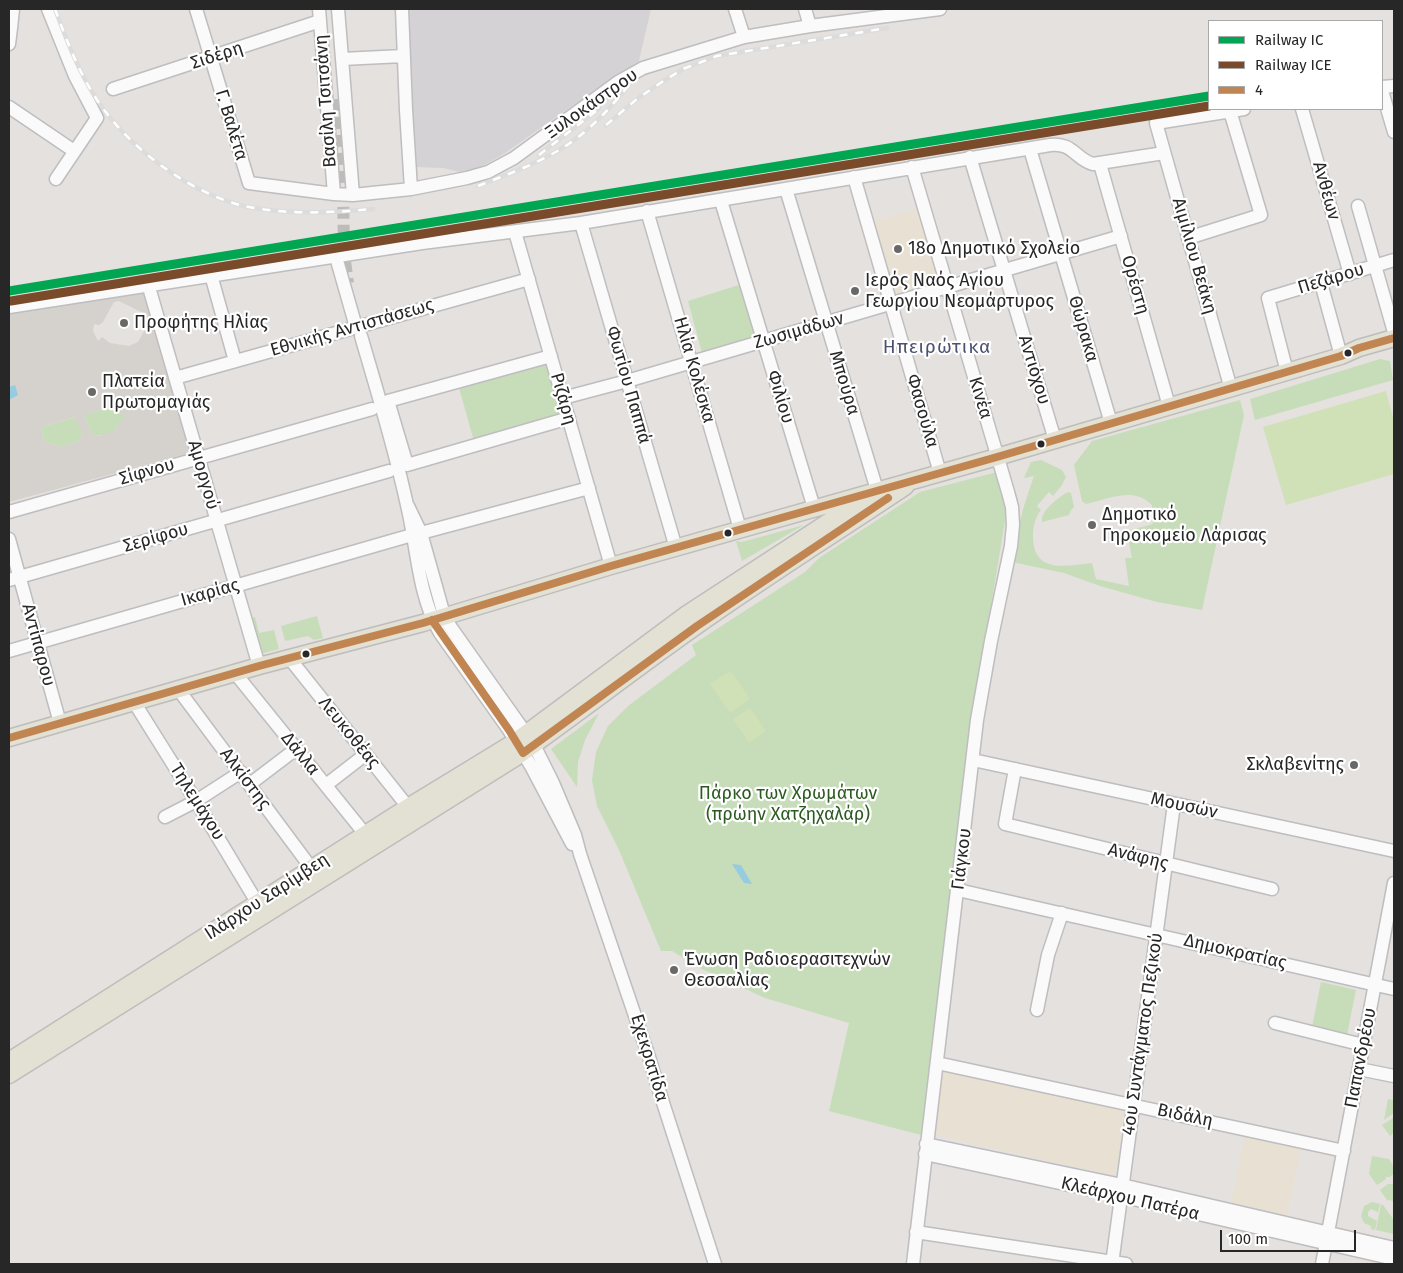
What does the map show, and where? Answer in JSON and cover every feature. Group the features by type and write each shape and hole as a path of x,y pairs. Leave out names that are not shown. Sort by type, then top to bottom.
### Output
{"main road":[{"path":"9,738 997,457 1288,372 1394,338"},
{"path":"1341,356 1361,356 1394,347"},
{"path":"525,744 918,478"},
{"path":"525,744 687,614 877,490"},
{"name":"Ιλάρχου Σαρίμβεη","path":"12,1062 408,807 525,744"},
{"name":"Ιλάρχου Σαρίμβεη","path":"12,1062 525,744"}],"street":[{"path":"9,44 13,9"},
{"path":"48,9 75,76 97,118 56,179"},
{"name":"Γ. Βαλέτα","path":"196,9 249,184"},
{"path":"330,9 338,99"},
{"path":"338,9 353,195"},
{"path":"402,9 411,188"},
{"path":"735,9 744,37"},
{"path":"805,9 810,26"},
{"name":"Ξυλοκάστρου","path":"249,184 353,195 411,188 467,178 488,172 520,154 633,72 744,37 891,12 940,9"},
{"name":"Σιδέρη","path":"113,89 211,58 320,15"},
{"name":"Βασίλη Τσιτσάνη","path":"320,15 334,194"},
{"path":"342,59 403,56"},
{"path":"1383,93 1394,132"},
{"path":"9,107 74,151"},
{"path":"1188,238 1261,215 1230,111 1237,110"},
{"name":"Ανθέων","path":"1302,110 1350,274"},
{"name":"Αιμίλιου Βεάκη","path":"1230,111 1156,123 1231,389"},
{"path":"9,307 422,243 581,223 1030,149 1061,145 1071,149 1088,163 1100,164 1164,153"},
{"name":"Θώρακα","path":"1030,149 1111,423"},
{"name":"Αντιόχου","path":"970,158 1054,440"},
{"name":"Ορέστη","path":"1100,164 1170,406"},
{"name":"Κινέα","path":"912,168 997,457"},
{"name":"Φασούλα","path":"854,177 940,473"},
{"name":"Μπούρα","path":"786,189 877,490"},
{"name":"Φιλίου","path":"721,200 814,508"},
{"path":"1358,206 1394,332"},
{"name":"Ηλία Κολέσκα","path":"652,210 745,528"},
{"name":"Φωτίου Παππά","path":"581,223 676,548"},
{"name":"Ριζάρη","path":"515,232 611,566"},
{"name":"Ζωσιμάδων","path":"563,398 696,361 1121,236"},
{"name":"Εχεκρατίδα","path":"336,257 438,617 450,626 525,744 553,783 575,835 650,1057 715,1264"},
{"name":"Πεζάρου","path":"1288,372 1268,298 1394,260"},
{"path":"211,275 235,361"},
{"name":"Εθνικής Αντιστάσεως","path":"175,378 235,361 358,332 529,279"},
{"path":"1321,282 1341,356"},
{"name":"Αμοργού","path":"148,284 259,666"},
{"path":"551,356 388,401 407,465 569,418"},
{"name":"Σίφνου","path":"9,512 372,409"},
{"name":"Γιάγκου","path":"913,1264 925,1149 938,1063 977,720 1011,546 1012,507 997,457"},
{"name":"Σερίφου","path":"14,579 389,471"},
{"name":"Ικαρίας","path":"9,651 416,534 589,488"},
{"name":"Αντίπαρου","path":"9,539 14,579 37,643 60,723"},
{"name":"Λευκοθέας","path":"290,659 408,807"},
{"name":"Δάλλα","path":"236,673 365,834"},
{"name":"Αλκίστης","path":"178,689 312,869"},
{"name":"Τηλεμάχου","path":"134,702 258,904"},
{"path":"250,784 296,748"},
{"path":"326,785 366,754"},
{"name":"Μουσών","path":"973,760 1394,851"},
{"name":"Ανάφης","path":"1015,768 1005,824 1272,889"},
{"path":"165,817 196,801 241,772"},
{"name":"4ου Συντάγματος Πεζικού","path":"1112,1263 1174,804"},
{"name":"Παπανδρέου","path":"1322,1264 1394,883"},
{"name":"Δημοκρατίας","path":"958,890 1394,989"},
{"path":"1037,1010 1048,955 1062,913"},
{"path":"1275,1023 1363,1045"},
{"name":"Βιδάλη","path":"938,1063 1344,1151"},
{"path":"1359,1069 1394,1076"},
{"name":"Κλεάρχου Πατέρα","path":"925,1149 1327,1238 1394,1248"},
{"path":"916,1232 1126,1264"},
{"name":"Κλεάρχου Πατέρα","path":"1327,1238 1387,1260"}],"shaded area":[{"path":"405,9 651,9 638,65 613,77 505,153 472,170 460,172 443,168 417,167 406,49"},
{"path":"920,208 943,285 895,299 871,222"},
{"name":"Πλατεία Πρωτομαγιάς","path":"147,289 193,452 9,502 9,311","holes":["119,301 145,314 147,320 146,328 138,342 129,346 110,343 102,337 98,341 93,331 94,324 99,325 103,322 114,302","121,405 123,418 118,427 99,436 92,434 84,415","75,417 83,435 77,442 60,447 44,442 41,427"]},
{"path":"942,1068 1126,1109 1115,1176 935,1135"},
{"path":"1245,1137 1301,1149 1286,1217 1231,1204"}],"green space":[{"path":"742,284 759,337 702,353 688,301"},
{"path":"1380,359 1390,361 1393,380 1255,420 1250,399"},
{"path":"549,363 564,416 474,441 459,388"},
{"path":"1386,391 1394,421 1394,474 1286,505 1263,427"},
{"path":"1240,400 1244,415 1202,610 1157,602 1100,586 1064,573 1012,562 1023,508 1034,476 1024,478 1031,462 1041,460 1062,470 1066,477 1053,496 1049,492 1037,506 1041,510 1035,522 1033,536 1034,548 1038,557 1052,565 1061,566 1092,563 1096,579 1129,586 1125,558 1132,558 1127,531 1153,524 1152,505 1145,499 1129,495 1112,497 1086,504 1082,501 1074,465 1092,441"},
{"path":"121,405 123,417 119,426 106,434 92,434 84,415"},
{"path":"76,417 83,435 77,442 60,447 44,442 41,427"},
{"name":"Πάρκο των Χρωμάτων (πρώην Χατζηχαλάρ)","path":"997,472 1007,506 1006,515 975,702 921,1135 829,1111 849,1023 765,998 700,968 672,951 661,951 619,850 597,806 592,780 596,752 608,726 628,706 696,655 692,645 805,572 819,558 920,492"},
{"path":"1068,492 1071,493 1074,507 1069,515 1042,522 1047,509"},
{"path":"804,525 742,561 736,541 742,542"},
{"path":"317,616 323,638 314,640 308,636 285,641 281,626"},
{"path":"255,617 259,633 274,630 279,649 260,654 250,618"},
{"path":"731,671 750,699 730,713 710,684"},
{"path":"750,708 766,731 749,743 733,719"},
{"path":"599,713 585,740 578,762 577,787 551,749"},
{"path":"1321,982 1356,990 1347,1035 1312,1027"},
{"path":"1388,1099 1394,1100 1394,1113 1384,1120"},
{"path":"1393,1118 1394,1133 1390,1136 1382,1125"},
{"path":"1372,1156 1389,1159 1394,1167 1394,1174 1386,1177 1385,1180 1377,1185 1369,1174"},
{"path":"1394,1180 1394,1201 1387,1200 1380,1190 1388,1184 1393,1184"},
{"path":"1372,1202 1380,1204 1378,1212 1371,1209 1368,1212 1368,1216 1377,1221 1375,1230 1364,1223 1361,1216 1364,1206"},
{"path":"1381,1204 1394,1220 1394,1234 1376,1230"}],"water":[{"path":"15,385 18,395 9,400 9,387"},
{"path":"732,864 741,865 752,884 744,883"}],"tunnel":[{"path":"337,99 343,185 344,254 348,283"}],"railway":[{"path":"55,9 82,75 105,111 117,126 149,156 186,181 205,192 225,200 260,209 308,212 373,209"},
{"path":"606,125 637,99 662,82 683,69 717,56 887,28"},
{"path":"478,186 534,163 563,148 594,124 629,85"},
{"path":"539,155 600,108"}],"rail line":[{"name":"IC","path":"9,291 1208,96"},
{"name":"ICE","path":"11,301 1208,106"}],"transit line":[{"name":"4","path":"9,738 259,666 423,623 611,566 997,457 1341,356 1359,348 1394,338"},
{"name":"4","path":"432,620 523,753 697,626 888,498"}],"place":[{"name":"18ο Δημοτικό Σχολείο","path":"898,249"},
{"name":"Ιερός Ναός Αγίου Γεωργίου Νεομάρτυρος","path":"855,291"},
{"name":"Προφήτης Ηλίας","path":"124,323"},
{"name":"Πλατεία Πρωτομαγιάς","path":"92,392"},
{"name":"Δημοτικό Γηροκομείο Λάρισας","path":"1092,525"},
{"name":"Σκλαβενίτης","path":"1354,765"},
{"name":"Ένωση Ραδιοερασιτεχνών Θεσσαλίας","path":"674,970"}],"district":[{"name":"Ηπειρώτικα","path":"937,348"}]}
